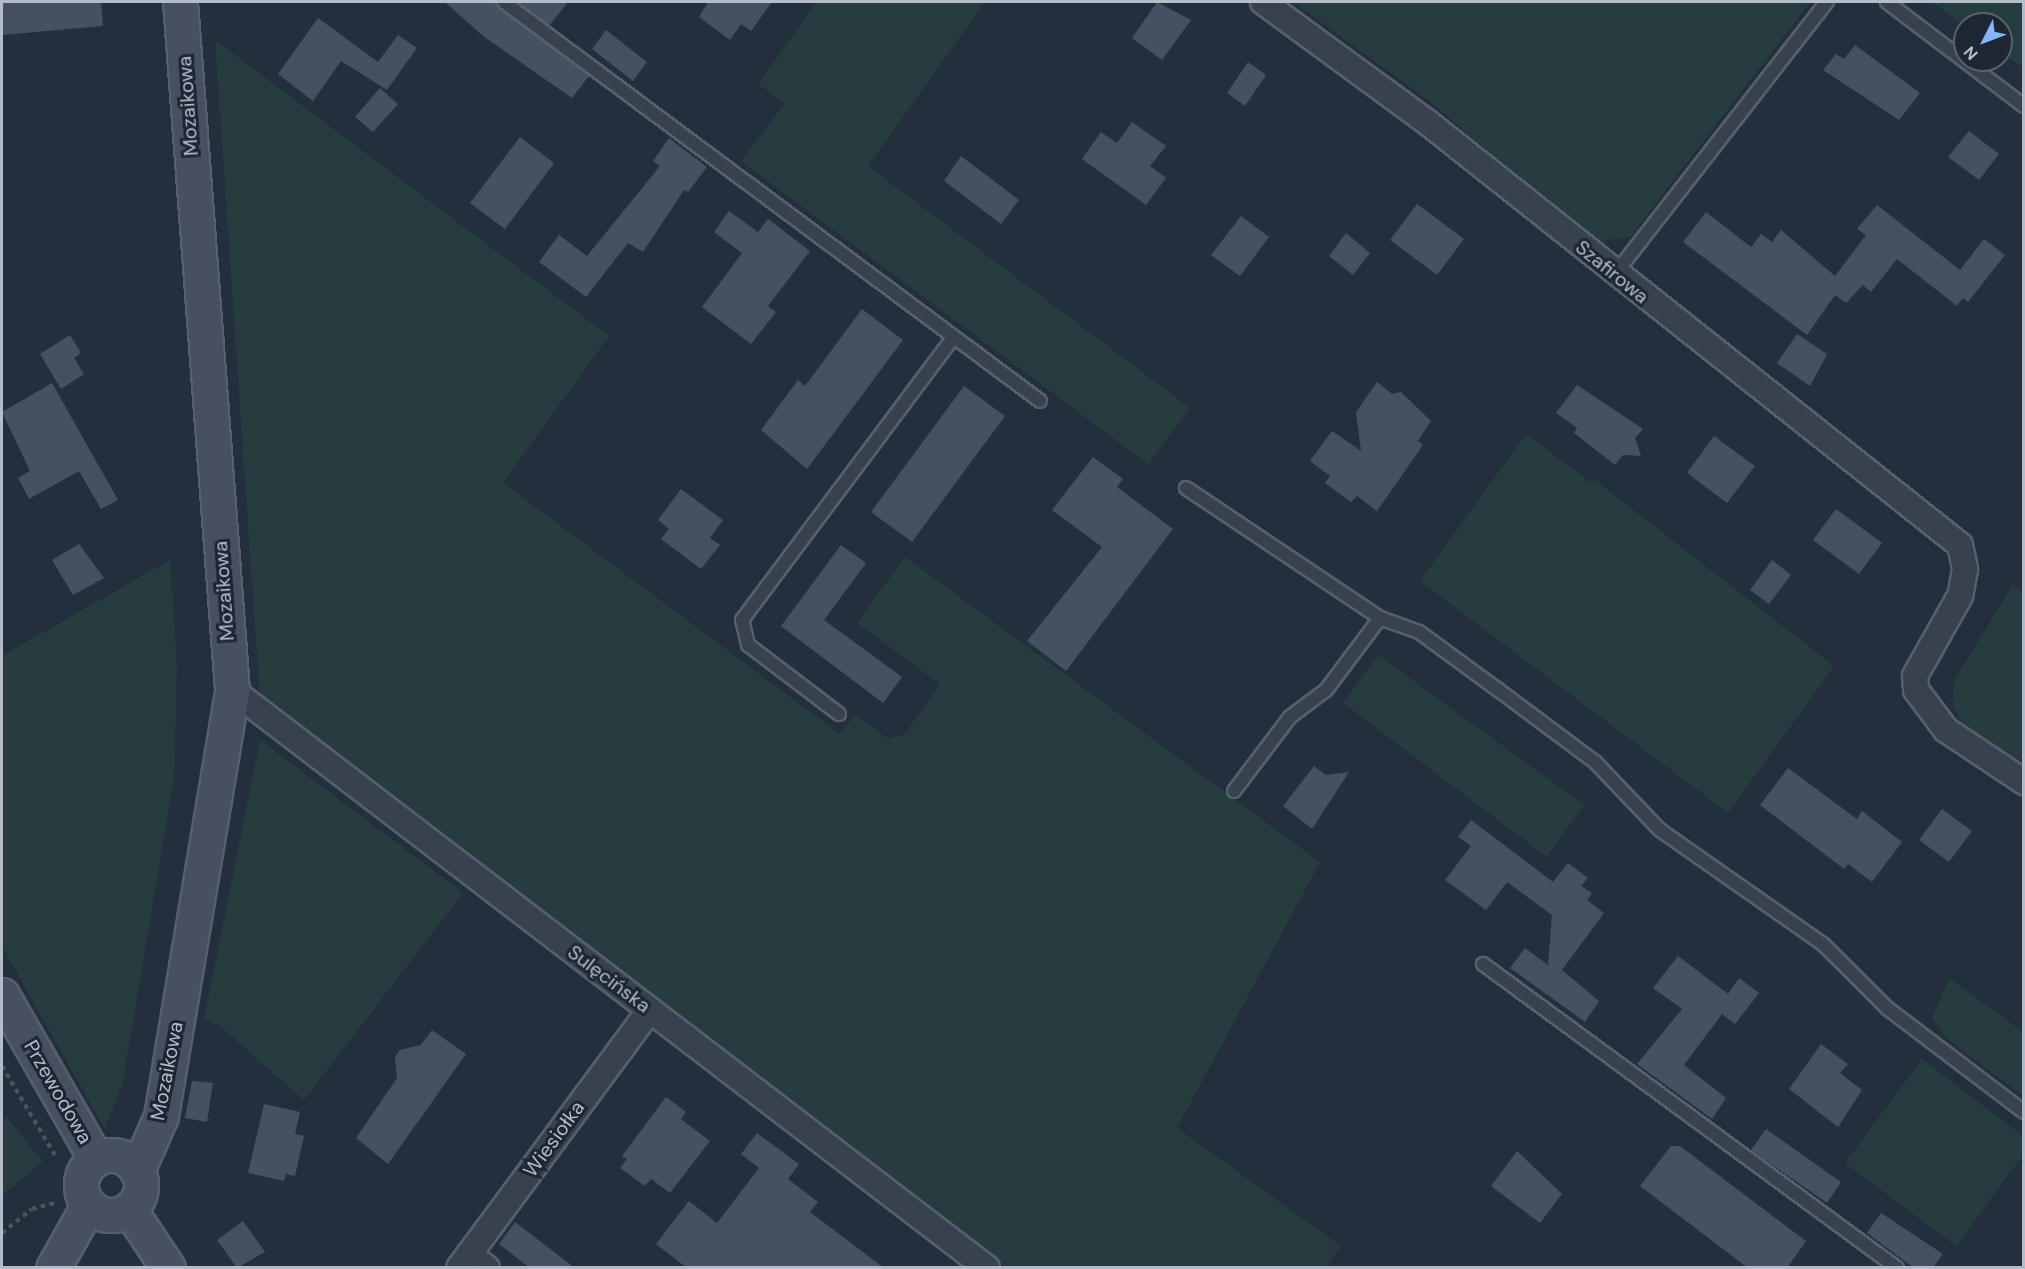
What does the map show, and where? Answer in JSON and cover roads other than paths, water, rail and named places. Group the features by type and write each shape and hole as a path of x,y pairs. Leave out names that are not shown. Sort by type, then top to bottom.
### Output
{"street":[{"name":"Mozaikowa","path":"137,1171 161,1116 232,690 180,2"},
{"name":"Szafirowa","path":"1263,2 1427,122 1615,274 1960,545 1965,569 1960,596 1915,676 1916,690 1946,730 2024,782"},
{"name":"Sulęcińska","path":"232,690 987,1268"},
{"name":"Przewodowa","path":"2,995 96,1159"},
{"name":"Wiesiołka","path":"472,1263 650,1010"},
{"path":"53,1268 73,1204 81,1182 96,1159 119,1156 137,1171 140,1191 129,1209 108,1215 73,1204"},
{"path":"129,1209 168,1268"}],"lane":[{"path":"504,2 1040,401"},
{"path":"1615,274 1827,2"},
{"path":"1887,2 2024,106"},
{"path":"839,714 748,645 741,620 953,338"},
{"path":"1186,488 1380,618 1419,632 1595,762 1660,830 1823,944 1887,1008 2024,1112"},
{"path":"1234,791 1290,717 1326,690 1380,618"},
{"path":"1483,964 1897,1268"}]}
